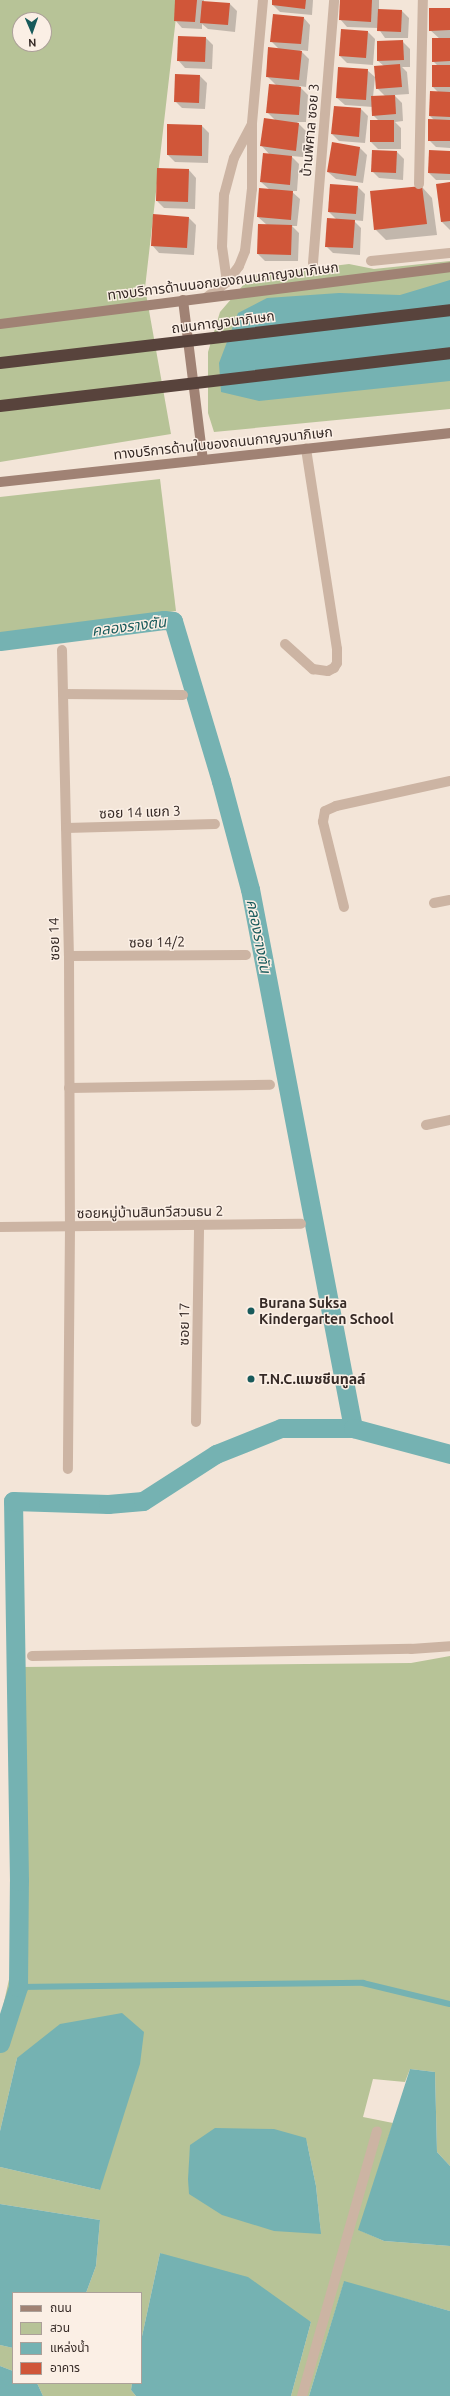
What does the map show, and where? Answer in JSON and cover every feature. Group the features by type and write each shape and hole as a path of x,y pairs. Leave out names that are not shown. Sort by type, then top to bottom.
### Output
{"highway":[{"name":"ถนนกาญจนาภิเษก","path":"0,363 450,310"},
{"path":"0,406 450,353"}],"main road":[{"name":"ทางบริการด้านนอกของถนนกาญจนาภิเษก","path":"0,324 450,267"},
{"path":"183,300 203,460"},
{"name":"ทางบริการด้านในของถนนกาญจนาภิเษก","path":"0,482 306,448 450,434"}],"street":[{"path":"207,297 227,282 239,266 245,252 252,189 252,123 263,0"},
{"name":"บ้านพิศาล ซอย 3","path":"313,263 334,0"},
{"path":"419,184 423,0"},
{"path":"227,282 222,247 224,195 234,158 252,123"},
{"path":"371,261 450,253"},
{"path":"285,644 313,669 328,671 334,668 337,663 337,649 306,448"},
{"name":"ซอย 14","path":"62,650 69,956 70,1227 68,1469"},
{"path":"63,694 183,695"},
{"path":"344,907 323,822 325,811 336,806 450,781"},
{"name":"ซอย 14 แยก 3","path":"66,828 215,824"},
{"path":"434,903 450,900"},
{"name":"ซอย 14/2","path":"69,956 246,955"},
{"path":"69,1088 270,1085"},
{"path":"426,1125 450,1120"},
{"name":"ซอยหมู่บ้านสินทวีสวนธน 2","path":"0,1227 301,1224"},
{"name":"ซอย 17","path":"196,1422 199,1226"},
{"path":"32,1656 411,1649 450,1646"},
{"path":"302,2396 378,2131"}],"green space":[{"path":"0,0 178,0 145,288 171,434 0,462"},
{"path":"450,261 450,409 214,432 208,413 208,352 220,312 251,276 349,264 374,269"},
{"path":"160,479 176,611 0,636 0,497"},
{"path":"450,1656 450,2166 437,2152 435,2072 410,2069 405,2082 373,2079 363,2117 393,2123 359,2230 384,2241 450,2246 450,2311 344,2282 309,2396 291,2396 311,2322 160,2253 142,2336 142,2292 86,2292 96,2266 100,2220 0,2204 0,2167 100,2190 17,2058 0,2131 0,2020 10,1975 26,1976 22,1667 411,1663","holes":["306,2138 316,2186 321,2234"]},
{"path":"0,2345 12,2348 12,2371 0,2366"},
{"path":"37,2384 132,2384 131,2390 136,2396 43,2396"}],"water":[{"path":"450,280 450,381 259,401 221,392 219,363 238,313 267,298 339,293 400,295"},
{"path":"122,2013 144,2032 140,2064 100,2190 0,2167 0,2131 17,2058 60,2024"},
{"path":"410,2069 435,2072 437,2152 450,2166 450,2246 384,2241 358,2230"},
{"path":"215,2128 274,2129 306,2138 316,2186 321,2234 274,2231 222,2215 189,2194 188,2179 190,2145"},
{"path":"0,2204 100,2220 96,2266 86,2292 12,2292 12,2348 0,2345"},
{"path":"160,2253 248,2277 311,2322 291,2396 136,2396 131,2390 132,2384 142,2384 142,2336"},
{"path":"344,2281 450,2311 450,2396 309,2396"},
{"path":"0,2366 12,2371 12,2384 37,2384 43,2396 0,2396"}],"building":[{"path":"175,0 197,0 195,22 174,21"},
{"path":"272,0 306,0 305,9 272,5"},
{"path":"340,0 372,0 371,22 339,20"},
{"path":"202,1 230,3 228,25 200,23"},
{"path":"429,8 450,8 450,30 429,31"},
{"path":"378,9 402,10 401,32 377,31"},
{"path":"273,14 304,17 301,44 270,42"},
{"path":"341,29 368,31 366,58 339,56"},
{"path":"178,36 206,37 205,62 177,61"},
{"path":"432,38 450,38 450,61 432,62"},
{"path":"403,40 404,60 377,61 377,41"},
{"path":"268,47 302,51 299,80 266,77"},
{"path":"400,64 402,87 376,89 374,66"},
{"path":"432,65 450,65 450,87 432,87"},
{"path":"338,67 368,69 366,100 336,98"},
{"path":"175,74 200,75 199,103 174,102"},
{"path":"269,84 301,87 299,115 266,113"},
{"path":"430,91 450,92 450,117 429,116"},
{"path":"395,95 396,114 372,116 371,96"},
{"path":"334,106 361,108 359,137 331,134"},
{"path":"264,118 299,123 296,151 260,146"},
{"path":"428,119 450,120 450,141 428,141"},
{"path":"370,120 394,120 394,142 370,142"},
{"path":"167,124 202,125 202,156 167,155"},
{"path":"332,142 360,147 356,176 327,172"},
{"path":"372,150 397,151 396,173 371,172"},
{"path":"429,150 450,151 450,174 428,173"},
{"path":"263,153 292,156 290,185 260,182"},
{"path":"157,168 189,169 188,202 156,201"},
{"path":"450,182 450,221 441,222 436,184"},
{"path":"330,184 358,186 356,214 328,212"},
{"path":"422,186 427,224 374,230 370,191"},
{"path":"259,188 293,191 291,220 257,217"},
{"path":"153,214 189,217 187,248 151,246"},
{"path":"327,218 355,220 353,248 325,247"},
{"path":"258,224 292,225 291,255 257,254"}],"waterway":[{"name":"คลองรางตัน","path":"0,641 164,620 173,621 221,781 250,889 353,1428"},
{"path":"0,2043 18,1987 19,1881 13,1501 108,1504 143,1501 216,1454 281,1428 353,1428 450,1454"},
{"path":"18,1987 363,1983 450,2004"}],"place":[{"name":"Burana Suksa Kindergarten School","path":"251,1311"},
{"name":"T.N.C.แมชชีนทูลล์","path":"251,1379"}]}
